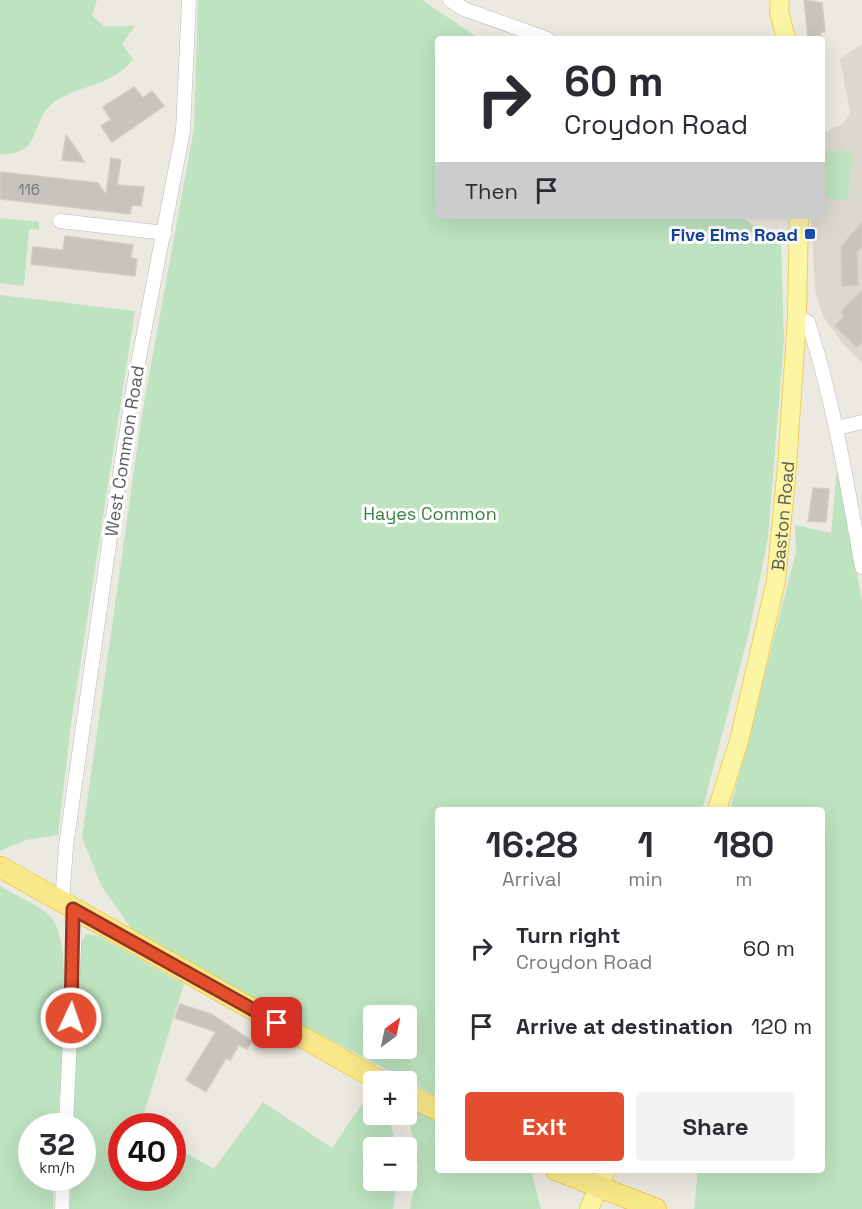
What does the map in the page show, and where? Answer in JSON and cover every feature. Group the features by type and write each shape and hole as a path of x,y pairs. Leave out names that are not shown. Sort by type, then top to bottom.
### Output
{"highway":[{"path":"0,867 363,1071"},
{"path":"417,1100 435,1108"},
{"path":"571,1173 602,1179 656,1209"}],"main road":[{"path":"780,0 779,11 785,36"},
{"name":"Baston Road","path":"718,807 739,741 776,581 797,317 799,219"},
{"path":"589,1209 602,1179"}],"street":[{"name":"West Common Road","path":"67,1113 74,948 67,906 66,846 135,379 165,234 183,131 189,0"},
{"path":"450,0 464,9 540,36"},
{"path":"60,221 165,234"},
{"path":"797,317 808,322 837,428 862,567"},
{"path":"837,428 862,422"},
{"path":"62,1209 63,1191"}],"shaded area":[{"path":"862,44 862,363 840,340 823,316 815,289 811,219 825,219 825,132 843,124 850,112 840,59"}],"green space":[{"path":"0,0 97,0 92,16 104,26 135,26 122,44 133,59 124,68 105,80 53,103 41,119 29,144 23,150 0,154"},
{"name":"Hayes Common","path":"198,0 422,0 476,36 435,36 435,219 744,219 781,244 784,339 768,538 749,633 703,807 435,807 435,1095 417,1086 417,1071 389,1071 367,1059 417,1059 417,1005 363,1005 363,1057 226,984 131,928 102,887 82,838 142,414 194,128"},
{"path":"825,150 852,152 848,200 825,198"},
{"path":"0,218 39,222 39,230 29,229 24,286 0,283"},
{"path":"0,295 135,311 71,724 58,835 26,840 0,851"},
{"path":"837,470 862,600 862,1209 694,1209 698,1173 825,1173 825,807 731,807 796,552 795,525 831,533"},
{"path":"0,886 34,904 51,917 59,932 65,985 58,1113 18,1113 18,1191 54,1191 53,1209 0,1209"},
{"path":"86,934 98,936 184,984 144,1113 108,1113 108,1191 186,1191 186,1153 214,1169 263,1102 332,1148 363,1103 363,1125 391,1125 394,1137 363,1137 363,1191 396,1191 393,1209 70,1209 71,1191 96,1191 96,1113 73,1113 77,948"},
{"path":"417,1110 435,1119 435,1173 532,1173 541,1209 410,1209 413,1191 417,1191 417,1137 412,1137 410,1125 417,1125"}],"building":[{"path":"804,0 822,3 825,32 820,32 821,36 808,36"},
{"path":"134,87 143,98 152,91 164,106 112,142 101,126 111,120 103,107"},
{"path":"66,135 79,153 84,162 62,160"},
{"path":"111,158 121,160 117,185 144,187 141,206 132,205 130,214 0,199 1,172 98,183 106,195"},
{"path":"862,222 862,247 857,252 858,285 842,286 841,247"},
{"path":"65,236 133,245 131,258 137,259 135,276 31,264 33,247 63,250"},
{"path":"862,290 862,342 857,347 835,326 844,316 841,312"},
{"path":"813,488 829,489 826,522 808,521"},
{"path":"180,1004 211,1014 252,1041 247,1049 239,1045 230,1060 226,1058 206,1092 186,1080 216,1032 175,1018"}],"place":[{"name":"Five Elms Road","path":"810,234"}],"route":[{"path":"71,1018 74,948 71,916 73,909 277,1023"}]}
